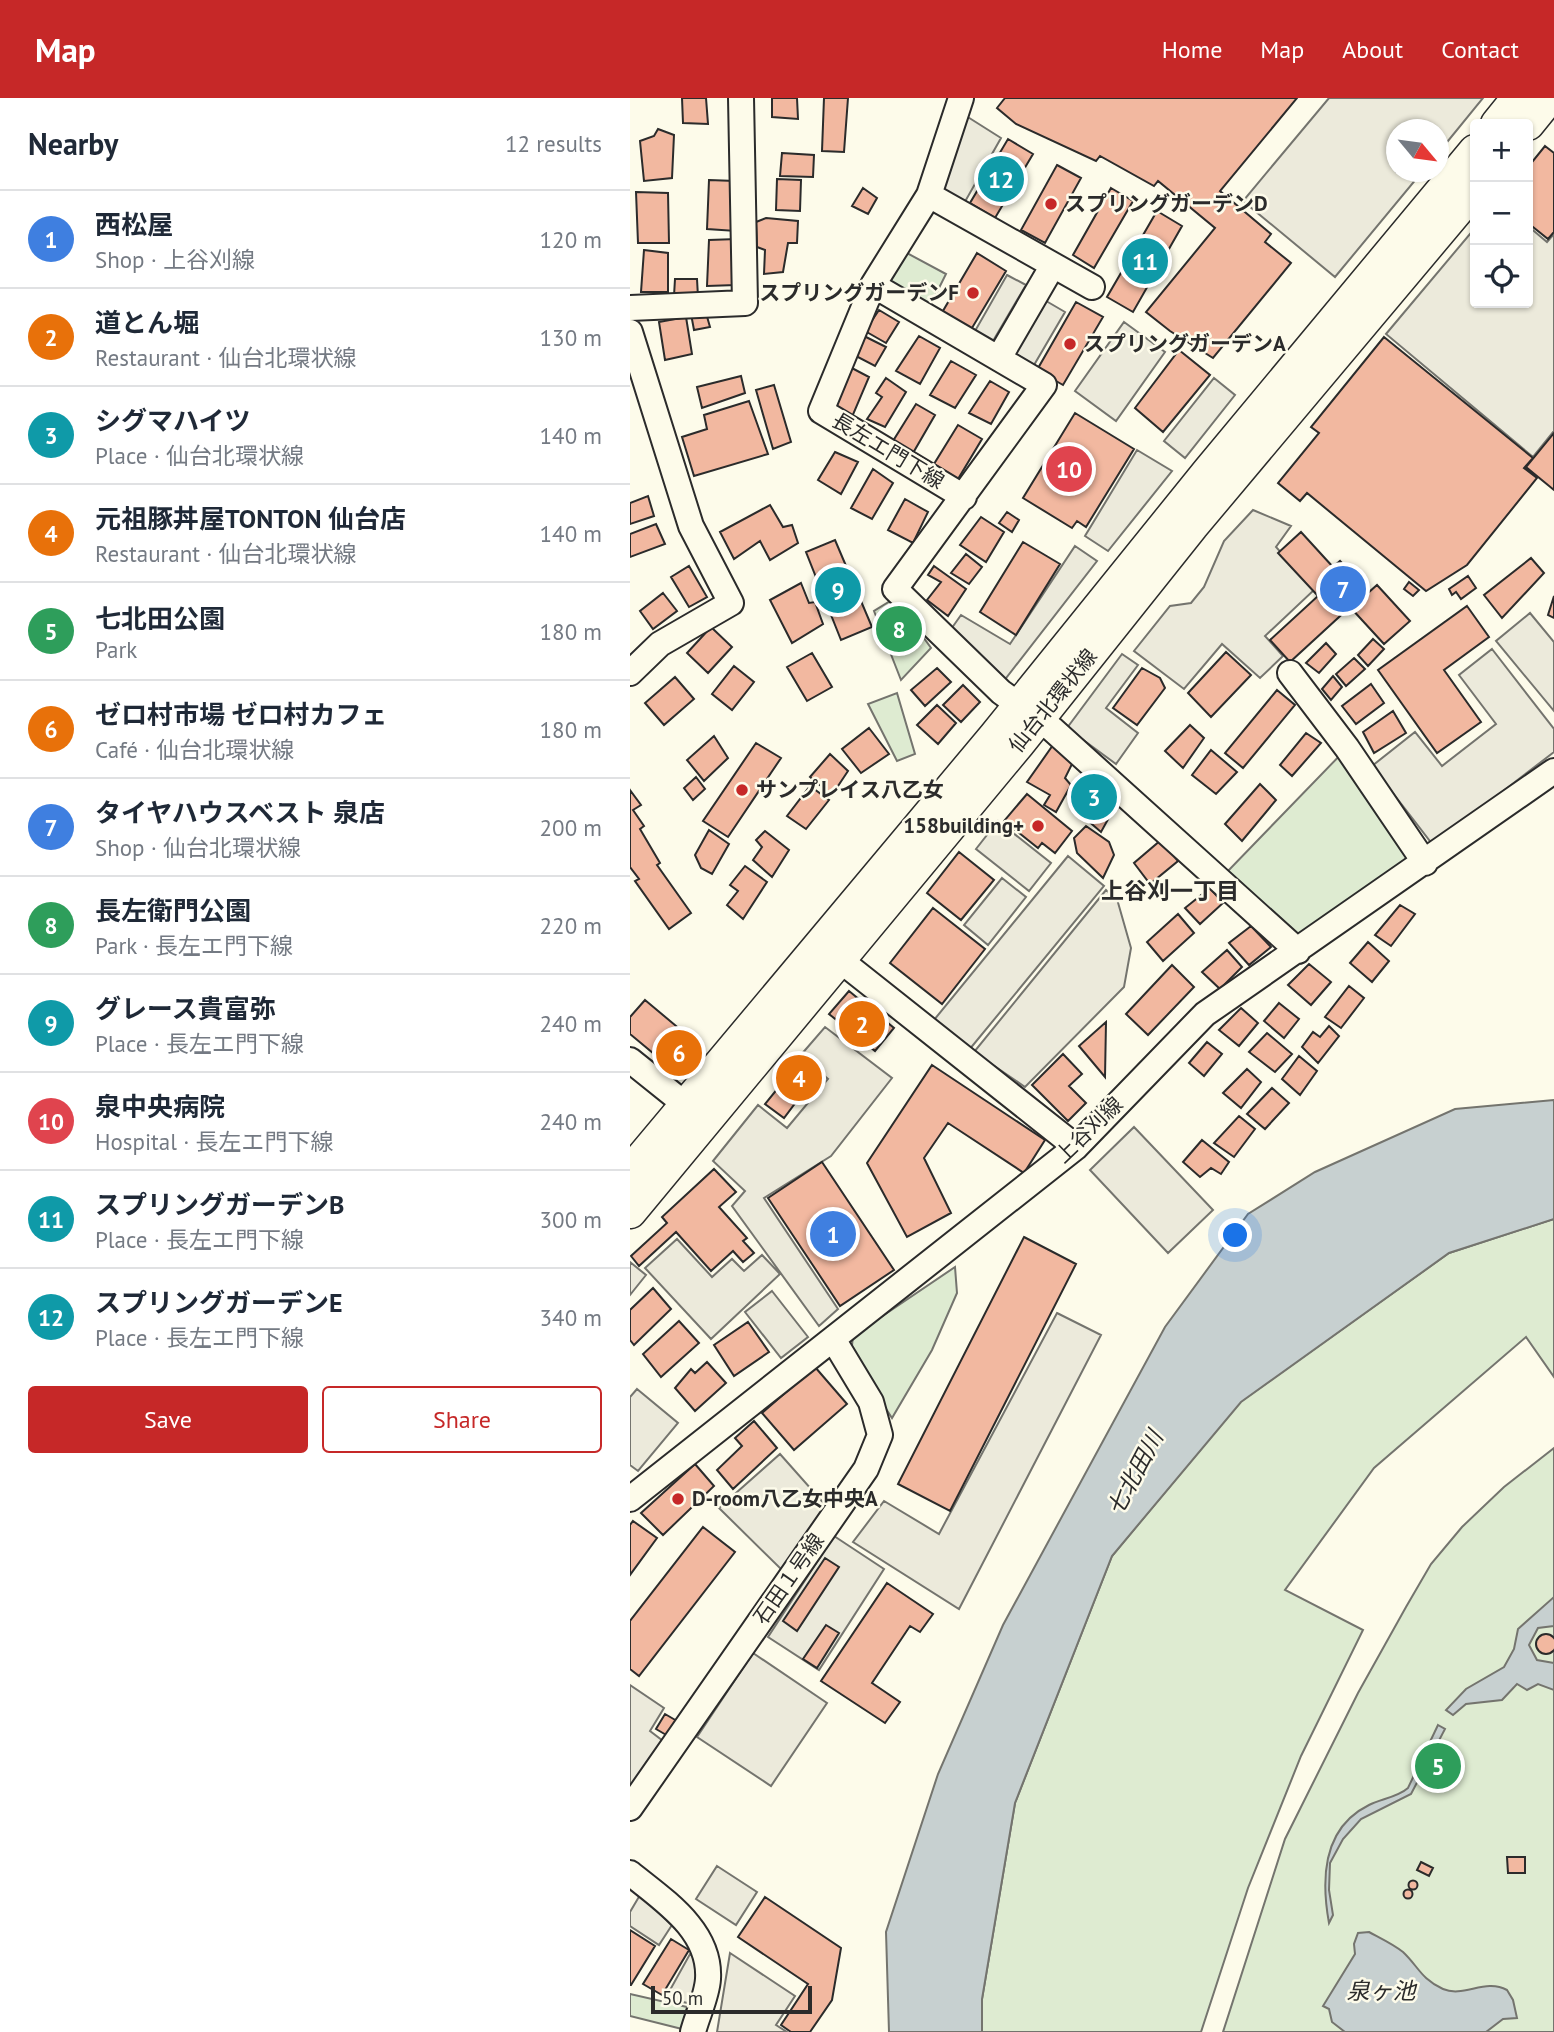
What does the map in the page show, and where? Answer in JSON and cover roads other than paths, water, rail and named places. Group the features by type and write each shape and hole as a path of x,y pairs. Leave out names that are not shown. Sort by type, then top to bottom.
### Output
{"main road":[{"path":"1501,119 1518,98"},
{"path":"1532,119 1549,98"},
{"name":"仙台北環状線","path":"630,1212 840,960 1208,472 1470,157"},
{"name":"仙台北環状線","path":"630,1172 1192,526 1470,195"}],"street":[{"path":"630,308 745,303 741,98"},
{"path":"873,285 929,195 961,98"},
{"path":"929,195 1092,287"},
{"path":"999,358 1053,265"},
{"name":"長左エ門下線","path":"964,497 821,411 873,285 1044,385 964,497 895,589 1001,692 1028,713"},
{"path":"630,332 691,526 732,603 660,644 630,673"},
{"path":"1290,673 1347,748 1425,863"},
{"path":"1028,713 1052,729 1298,951"},
{"name":"上谷刈線","path":"630,1499 1076,1147 1205,1014 1554,771"},
{"path":"840,960 1076,1147"},
{"path":"630,1059 686,1105"},
{"name":"石田１号線","path":"630,1808 866,1469 880,1435 871,1402 833,1339"},
{"path":"630,1873 687,1920 702,1951 708,1979 693,2032"}],"water":[{"name":"七北田川","path":"1554,1100 1554,1219 1449,1253 1241,1402 1112,1556 1015,1803 982,1999 982,2032 889,2032 886,1932 938,1774 1003,1625 1165,1327 1248,1214 1315,1172 1455,1109"},
{"path":"1554,1597 1554,1626 1538,1628 1529,1645 1537,1660 1554,1663 1554,1690 1538,1684 1527,1690 1517,1684 1502,1700 1466,1704 1453,1715 1446,1710 1466,1689 1504,1667 1514,1649 1518,1629"},
{"path":"1438,1725 1445,1729 1411,1794 1361,1819 1343,1839 1330,1863 1329,1890 1333,1915 1329,1923 1326,1872 1334,1841 1353,1815 1408,1788"},
{"name":"泉ヶ池","path":"1369,1932 1403,1952 1425,1977 1443,1989 1459,1991 1491,1986 1507,1990 1513,2000 1517,2018 1503,2019 1486,2032 1345,2032 1332,2022 1329,2009 1323,2006 1355,1954 1354,1944 1358,1933"}],"place":[{"name":"スプリングガーデンE","path":"1001,179"},
{"name":"スプリングガーデンD","path":"1051,204"},
{"name":"スプリングガーデンB","path":"1145,261"},
{"name":"スプリングガーデンF","path":"973,293"},
{"name":"スプリングガーデンA","path":"1070,344"},
{"name":"泉中央病院","path":"1069,469"},
{"name":"タイヤハウスベスト 泉店","path":"1343,589"},
{"name":"グレース貴富弥","path":"838,590"},
{"name":"長左衛門公園","path":"899,629"},
{"name":"サンプレイス八乙女","path":"742,790"},
{"name":"シグマハイツ","path":"1094,797"},
{"name":"158building+","path":"1038,826"},
{"name":"道とん堀","path":"862,1024"},
{"name":"ゼロ村市場 ゼロ村カフェ","path":"679,1053"},
{"name":"元祖豚丼屋TONTON 仙台店","path":"799,1078"},
{"name":"西松屋","path":"833,1234"},
{"name":"D-room八乙女中央A","path":"678,1499"},
{"name":"七北田公園","path":"1438,1766"}],"district":[{"name":"上谷刈一丁目","path":"1170,891"}]}
